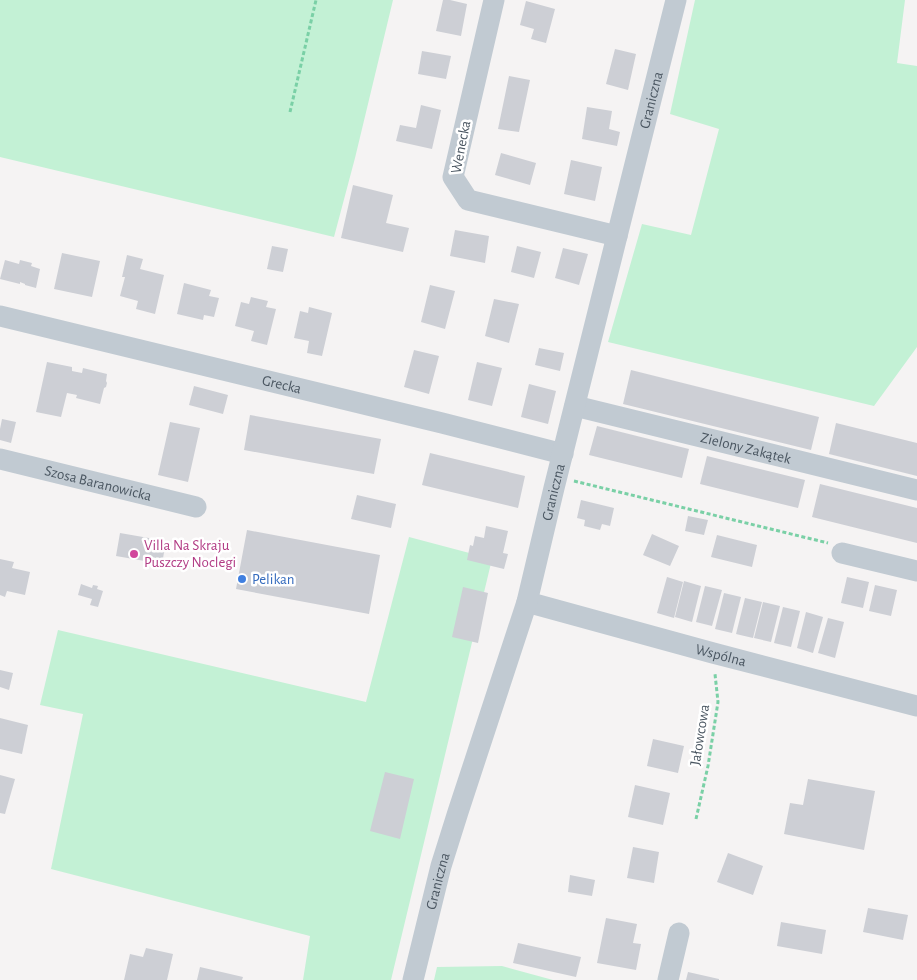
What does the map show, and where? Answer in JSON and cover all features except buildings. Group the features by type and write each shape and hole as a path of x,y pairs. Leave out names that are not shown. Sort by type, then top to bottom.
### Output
{"street":[{"name":"Wenecka","path":"494,0 453,177 468,200 617,236"},
{"name":"Graniczna","path":"413,980 442,866 527,602 676,0"},
{"name":"Grecka","path":"0,316 563,454"},
{"name":"Zielony Zakątek","path":"575,406 917,490"},
{"name":"Szosa Baranowicka","path":"0,459 196,506"},
{"path":"842,553 917,571"},
{"name":"Wspólna","path":"527,602 917,706"},
{"path":"668,980 679,933"}],"path":[{"path":"290,112 316,0"},
{"path":"575,481 837,545 842,553"},
{"name":"Jałowcowa","path":"696,819 708,766 718,702 713,653"}],"green space":[{"path":"0,0 393,0 334,237 0,157"},
{"path":"695,0 905,0 897,63 917,66 917,347 874,406 608,342 642,224 691,235 719,129 670,114"},
{"path":"409,537 492,559 391,980 303,980 310,936 51,869 83,714 40,705 58,630 366,702"},
{"path":"502,966 553,980 434,980 437,967"}],"place":[{"name":"Villa Na Skraju Puszczy Noclegi","path":"134,554"},
{"name":"Pelikan","path":"242,579"}]}
